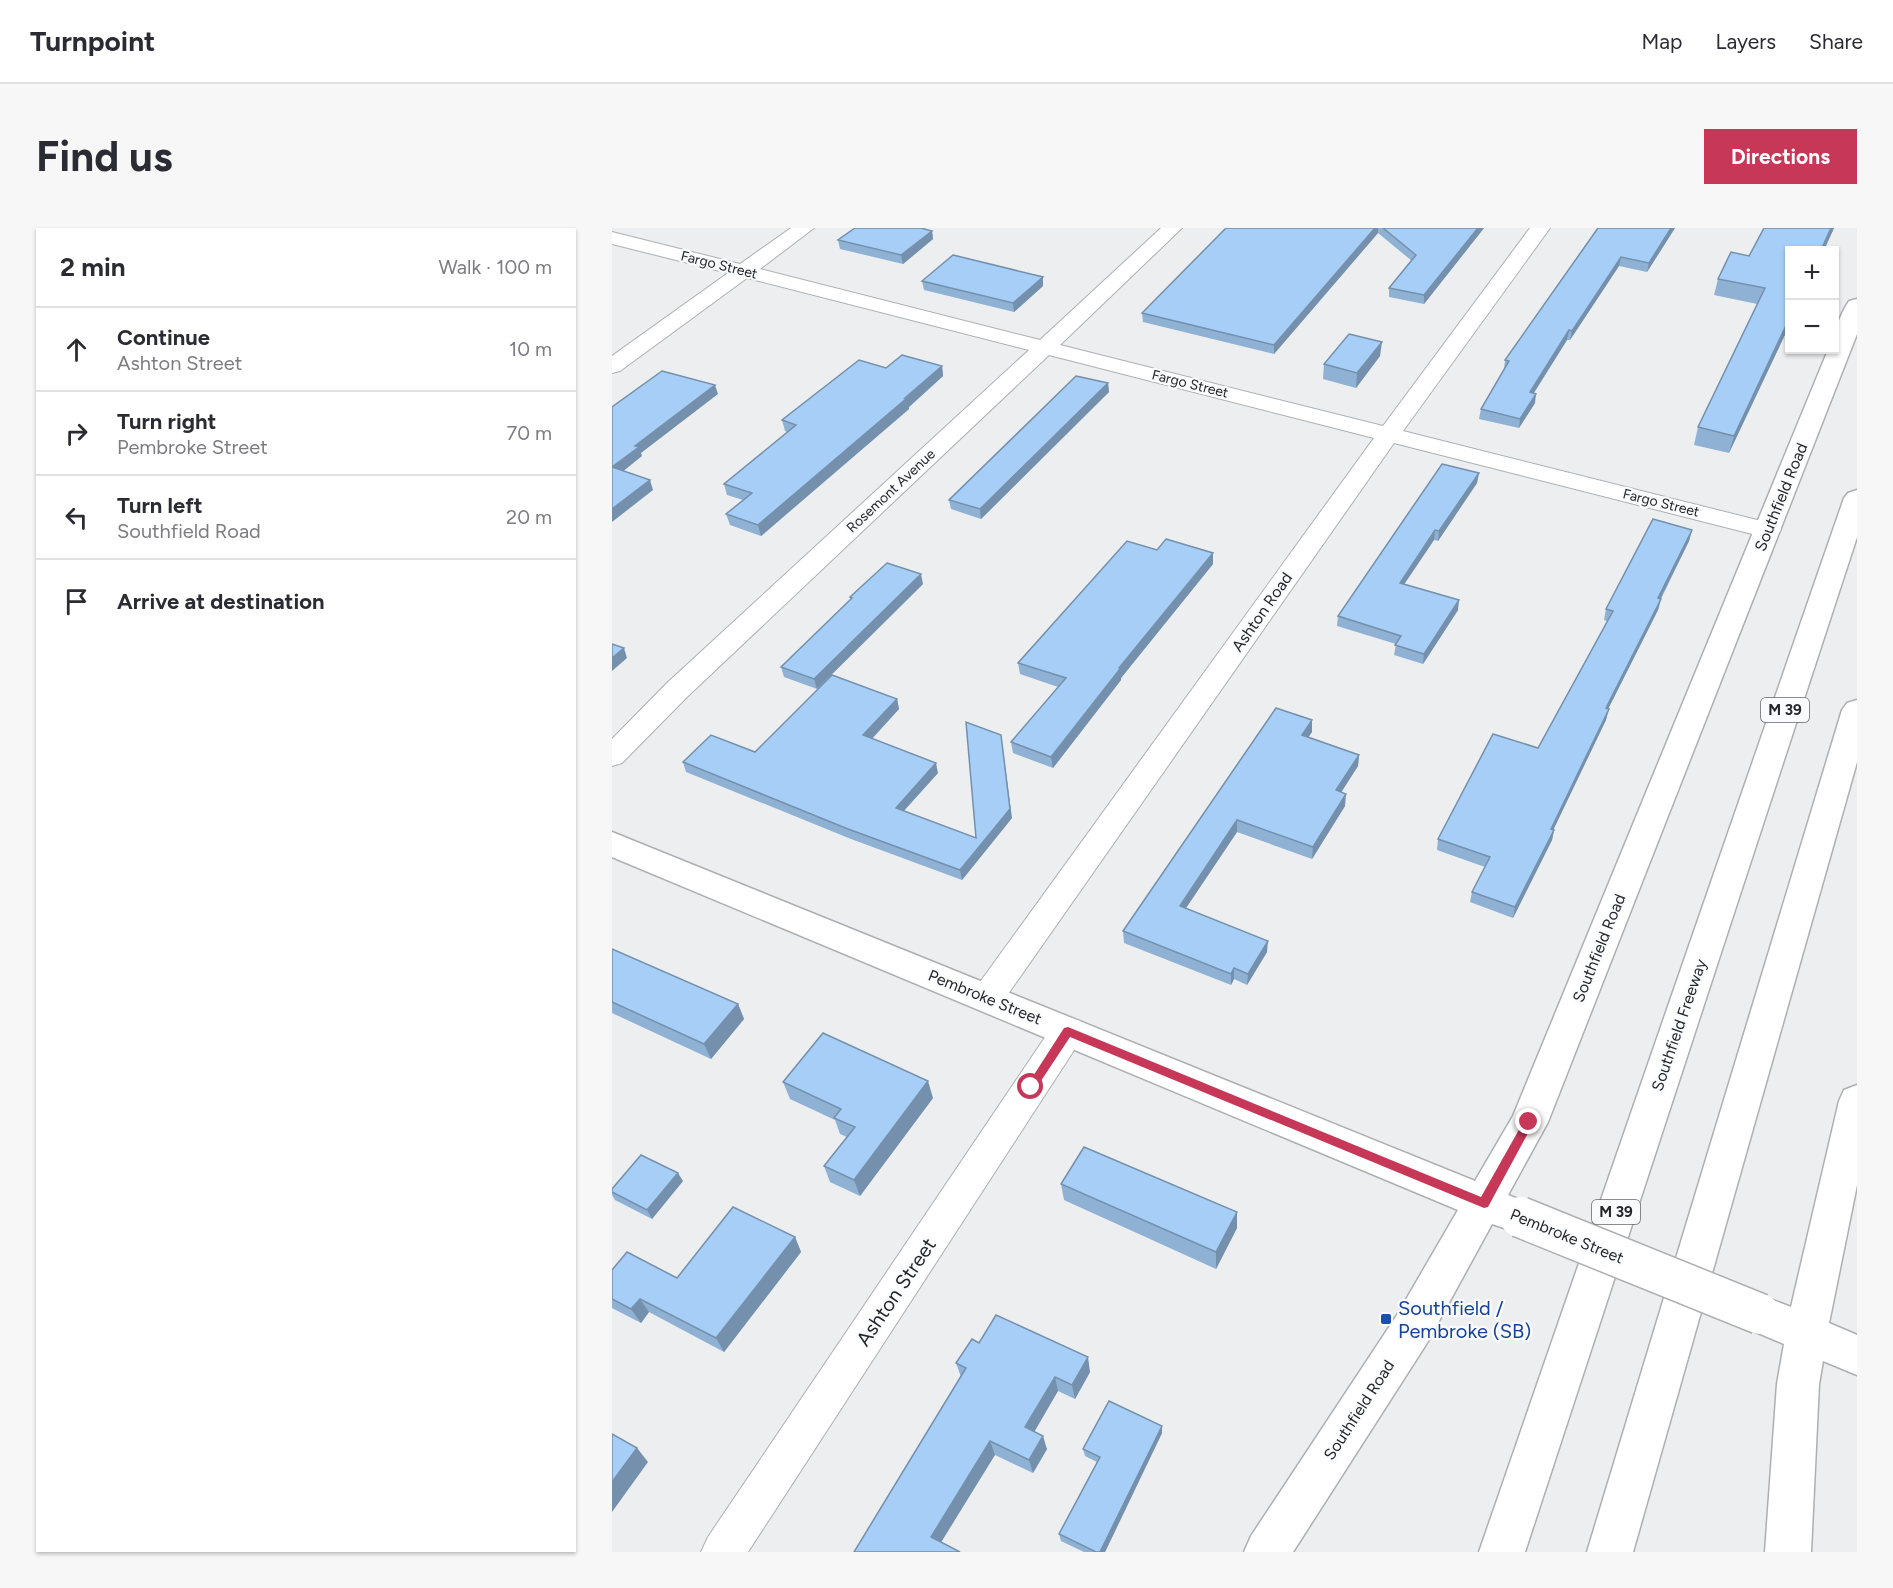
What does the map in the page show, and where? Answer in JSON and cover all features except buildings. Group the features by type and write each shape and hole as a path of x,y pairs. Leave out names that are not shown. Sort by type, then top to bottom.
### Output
{"main road":[{"name":"Southfield Road","path":"1266,1552 1412,1329 1502,1210 1529,1122 1857,306"},
{"name":"Southfield Freeway","path":"1502,1552 1857,498"},
{"path":"1610,1552 1857,710"},
{"name":"Pembroke Street","path":"612,844 1857,1355"},
{"path":"1788,1552 1798,1384 1818,1271 1857,1101"}],"street":[{"path":"612,366 804,228"},
{"name":"Rosemont Avenue","path":"612,756 685,683 1172,228"},
{"name":"Ashton Road","path":"987,998 1389,434 1540,228"},
{"name":"Fargo Street","path":"612,238 1768,530"},
{"name":"Ashton Street","path":"723,1552 1068,1031"}],"place":[{"name":"Southfield / Pembroke (SB)","path":"1386,1319"}],"route":[{"path":"1031,1087 1068,1031 1484,1203 1529,1122"}]}
